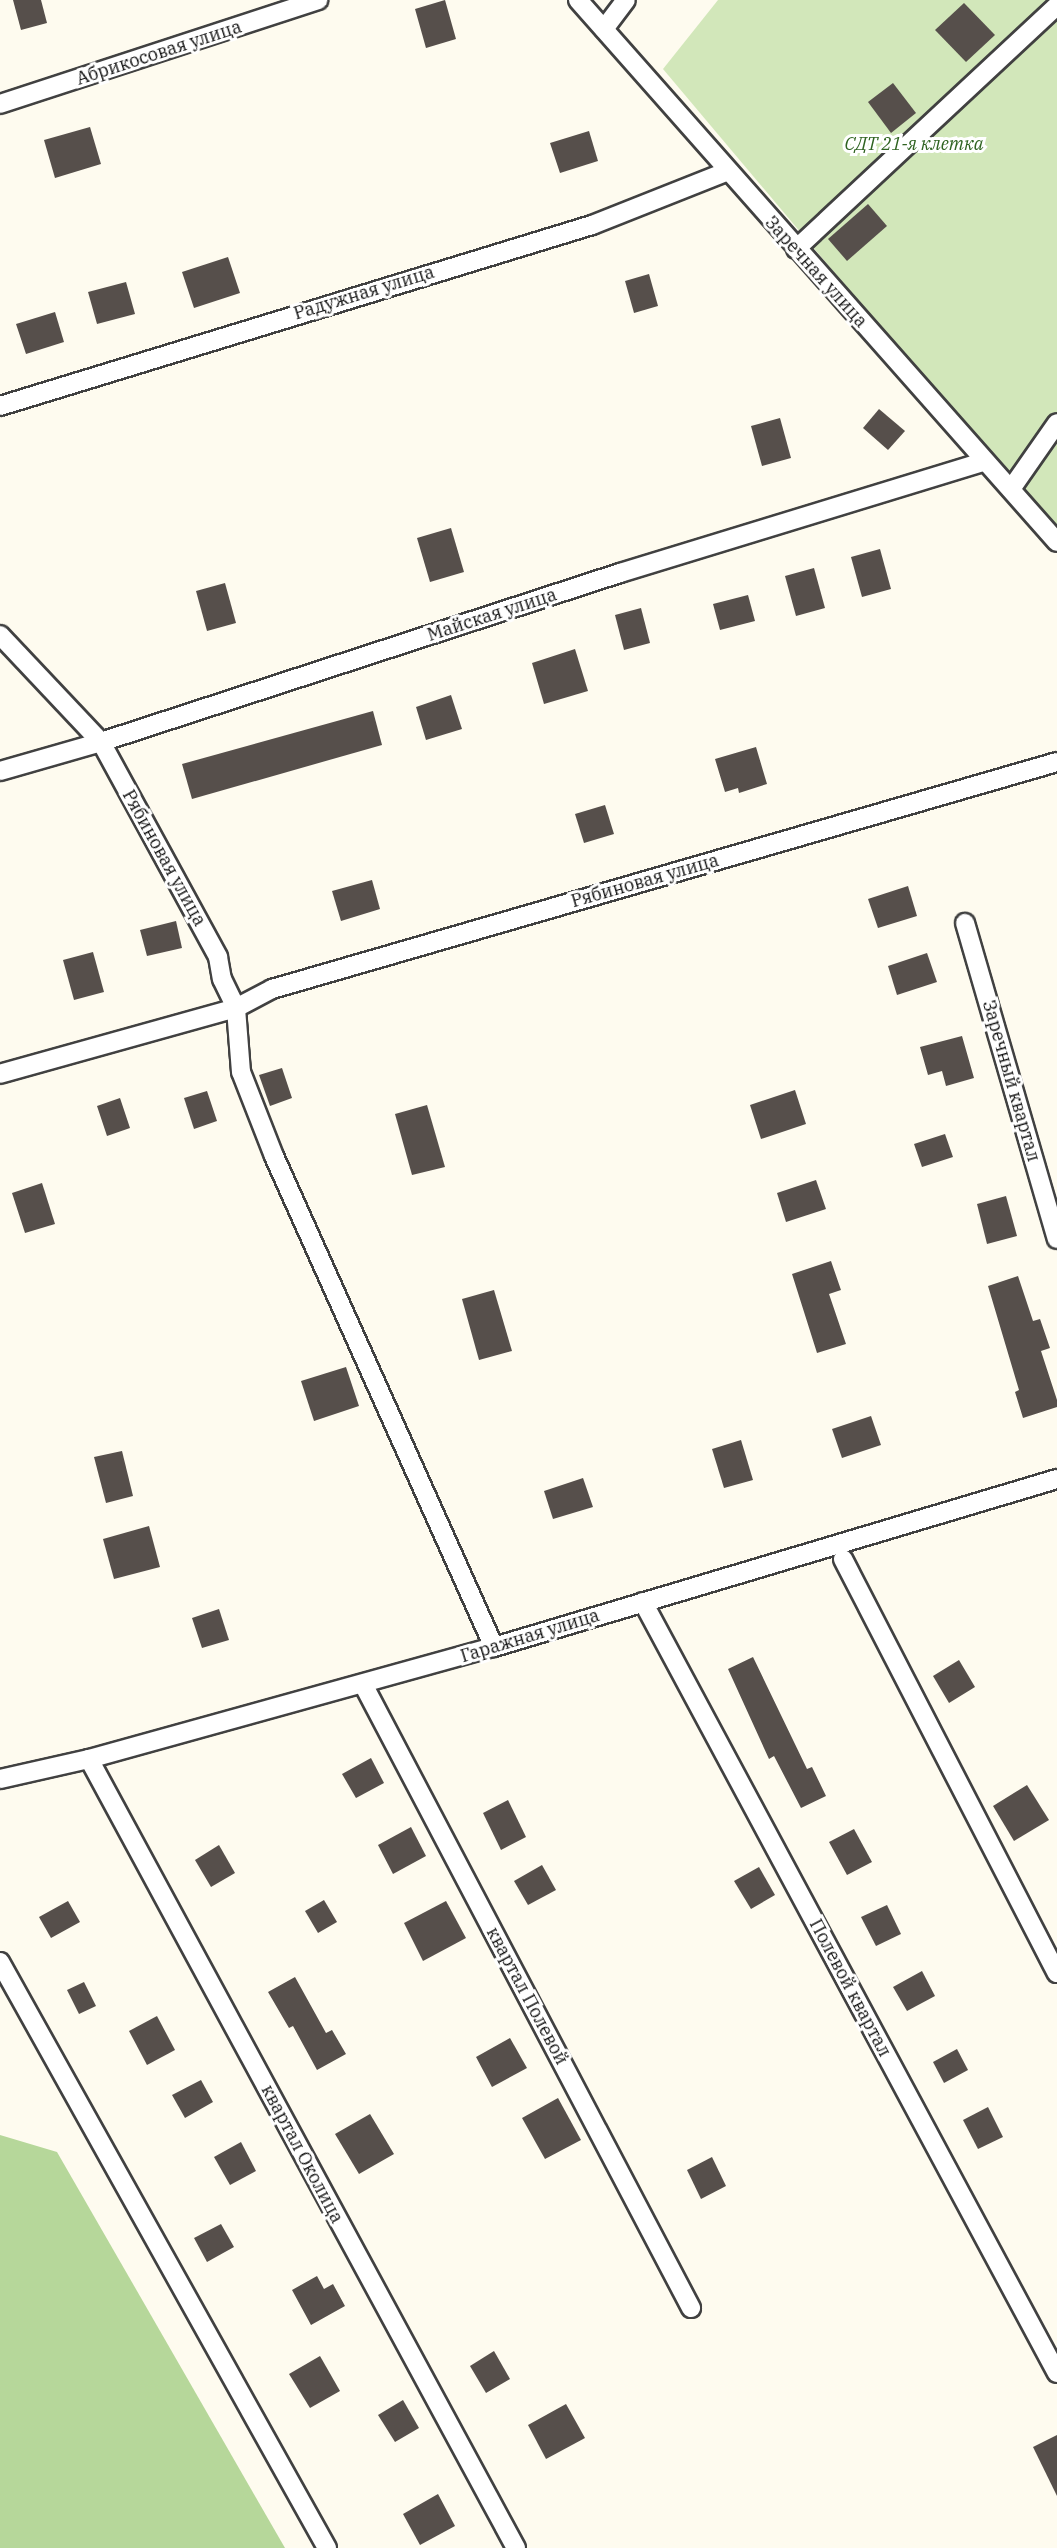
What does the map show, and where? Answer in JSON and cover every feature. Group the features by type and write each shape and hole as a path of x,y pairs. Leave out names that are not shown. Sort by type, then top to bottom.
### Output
{"street":[{"name":"Абрикосовая улица","path":"0,104 318,0"},
{"name":"Заречная улица","path":"578,0 726,172 1057,542"},
{"path":"604,29 626,0"},
{"path":"796,249 1057,6"},
{"name":"Радужная улица","path":"0,406 592,225 726,172"},
{"path":"1011,489 1057,423"},
{"name":"Майская улица","path":"0,771 101,742 620,573 984,462"},
{"name":"Рябиновая улица","path":"0,635 101,742 218,957 222,979 236,1008"},
{"name":"Рябиновая улица","path":"0,1074 236,1008 272,989 1057,762"},
{"name":"Заречный квартал","path":"965,923 1057,1239"},
{"path":"236,1008 241,1072 274,1156 494,1647"},
{"name":"Гаражная улица","path":"0,1779 89,1759 494,1647 1057,1479"},
{"path":"843,1559 1057,1973"},
{"name":"Полевой квартал","path":"643,1602 1057,2373"},
{"name":"квартал Полевой","path":"363,1684 691,2308"},
{"name":"квартал Околица","path":"89,1759 516,2548"},
{"path":"0,1962 327,2548"}],"green space":[{"name":"СДТ 21-я клетка","path":"718,0 1057,0 1057,537 663,69"},
{"path":"0,2135 57,2152 285,2548 0,2548"}],"building":[{"path":"13,0 41,0 47,23 21,30"},
{"path":"445,0 456,39 426,48 415,9"},
{"path":"964,3 995,35 966,62 935,30"},
{"path":"893,83 916,113 891,133 868,102"},
{"path":"90,127 101,164 55,178 44,140"},
{"path":"589,131 598,161 560,173 550,143"},
{"path":"868,204 887,226 847,261 828,239"},
{"path":"228,257 240,293 194,308 182,272"},
{"path":"649,274 658,306 634,313 625,281"},
{"path":"126,282 135,314 97,324 88,292"},
{"path":"55,312 64,342 26,354 16,324"},
{"path":"879,409 905,431 888,450 863,428"},
{"path":"780,418 791,458 762,466 751,426"},
{"path":"451,528 464,572 430,582 417,538"},
{"path":"880,549 891,589 862,597 851,557"},
{"path":"814,568 825,608 796,616 785,576"},
{"path":"225,583 236,623 207,631 196,591"},
{"path":"748,595 755,621 720,630 713,604"},
{"path":"641,608 650,643 624,650 615,615"},
{"path":"575,649 588,691 544,704 532,663"},
{"path":"451,695 462,729 426,740 416,707"},
{"path":"373,711 382,745 192,799 182,764"},
{"path":"756,747 767,784 739,793 738,788 725,792 715,759"},
{"path":"605,805 614,834 584,843 575,814"},
{"path":"372,880 380,909 341,921 332,891"},
{"path":"908,886 917,916 878,928 868,899"},
{"path":"176,921 182,948 147,956 140,930"},
{"path":"93,952 104,992 74,1000 63,960"},
{"path":"927,953 937,982 897,995 888,966"},
{"path":"962,1036 974,1078 946,1086 942,1071 928,1075 920,1047"},
{"path":"282,1068 292,1098 270,1106 259,1075"},
{"path":"795,1090 806,1124 761,1139 750,1105"},
{"path":"207,1091 217,1121 194,1129 184,1098"},
{"path":"120,1098 130,1128 107,1136 97,1106"},
{"path":"427,1105 445,1167 412,1175 395,1114"},
{"path":"945,1134 953,1157 922,1167 914,1144"},
{"path":"816,1180 826,1209 786,1222 777,1193"},
{"path":"42,1183 55,1224 25,1233 12,1193"},
{"path":"1006,1196 1017,1236 987,1244 977,1204"},
{"path":"831,1261 841,1290 829,1294 846,1344 817,1353 792,1274"},
{"path":"1018,1276 1033,1321 1040,1319 1050,1348 1041,1351 1057,1400 1057,1407 1023,1418 1015,1392 1019,1390 988,1286"},
{"path":"494,1290 512,1351 479,1360 462,1299"},
{"path":"346,1367 359,1406 314,1421 301,1381"},
{"path":"871,1416 881,1445 842,1458 832,1429"},
{"path":"741,1440 753,1480 724,1488 712,1449"},
{"path":"122,1451 133,1496 106,1503 94,1457"},
{"path":"583,1478 593,1507 553,1519 544,1491"},
{"path":"149,1526 160,1567 114,1579 103,1539"},
{"path":"219,1609 229,1640 202,1648 192,1618"},
{"path":"753,1657 807,1769 812,1767 826,1796 801,1808 774,1756 769,1759 728,1669"},
{"path":"959,1660 975,1687 949,1703 933,1676"},
{"path":"371,1758 384,1783 356,1798 342,1774"},
{"path":"1027,1785 1049,1820 1014,1841 993,1806"},
{"path":"508,1800 526,1837 501,1850 483,1813"},
{"path":"411,1827 426,1856 393,1874 378,1845"},
{"path":"854,1829 872,1862 847,1875 829,1842"},
{"path":"219,1845 235,1873 211,1887 195,1860"},
{"path":"542,1865 556,1890 528,1905 514,1881"},
{"path":"759,1867 775,1895 751,1909 734,1881"},
{"path":"324,1900 337,1922 318,1933 305,1911"},
{"path":"68,1901 80,1922 51,1938 39,1917"},
{"path":"446,1901 466,1938 423,1961 404,1923"},
{"path":"887,1905 901,1934 876,1946 861,1917"},
{"path":"922,1971 935,1996 907,2011 893,1987"},
{"path":"295,1977 326,2033 332,2030 346,2054 317,2070 293,2026 289,2028 268,1992"},
{"path":"84,1982 96,2006 79,2014 67,1990"},
{"path":"157,2016 175,2050 147,2065 129,2031"},
{"path":"510,2038 527,2068 492,2087 476,2057"},
{"path":"957,2049 968,2070 944,2083 933,2062"},
{"path":"201,2080 213,2102 185,2118 172,2095"},
{"path":"558,2098 581,2140 545,2159 522,2118"},
{"path":"988,2107 1003,2137 978,2149 963,2120"},
{"path":"370,2114 394,2154 359,2174 335,2134"},
{"path":"241,2142 256,2171 230,2185 214,2157"},
{"path":"712,2157 726,2186 701,2199 687,2170"},
{"path":"221,2224 234,2247 207,2262 194,2238"},
{"path":"317,2276 324,2289 333,2284 345,2306 311,2325 292,2290"},
{"path":"494,2351 510,2379 486,2393 470,2366"},
{"path":"320,2356 340,2391 310,2408 289,2374"},
{"path":"403,2400 419,2428 395,2442 378,2415"},
{"path":"566,2404 585,2438 546,2459 528,2425"},
{"path":"1057,2435 1057,2496 1033,2447"},
{"path":"438,2494 455,2526 420,2545 403,2514"}]}
